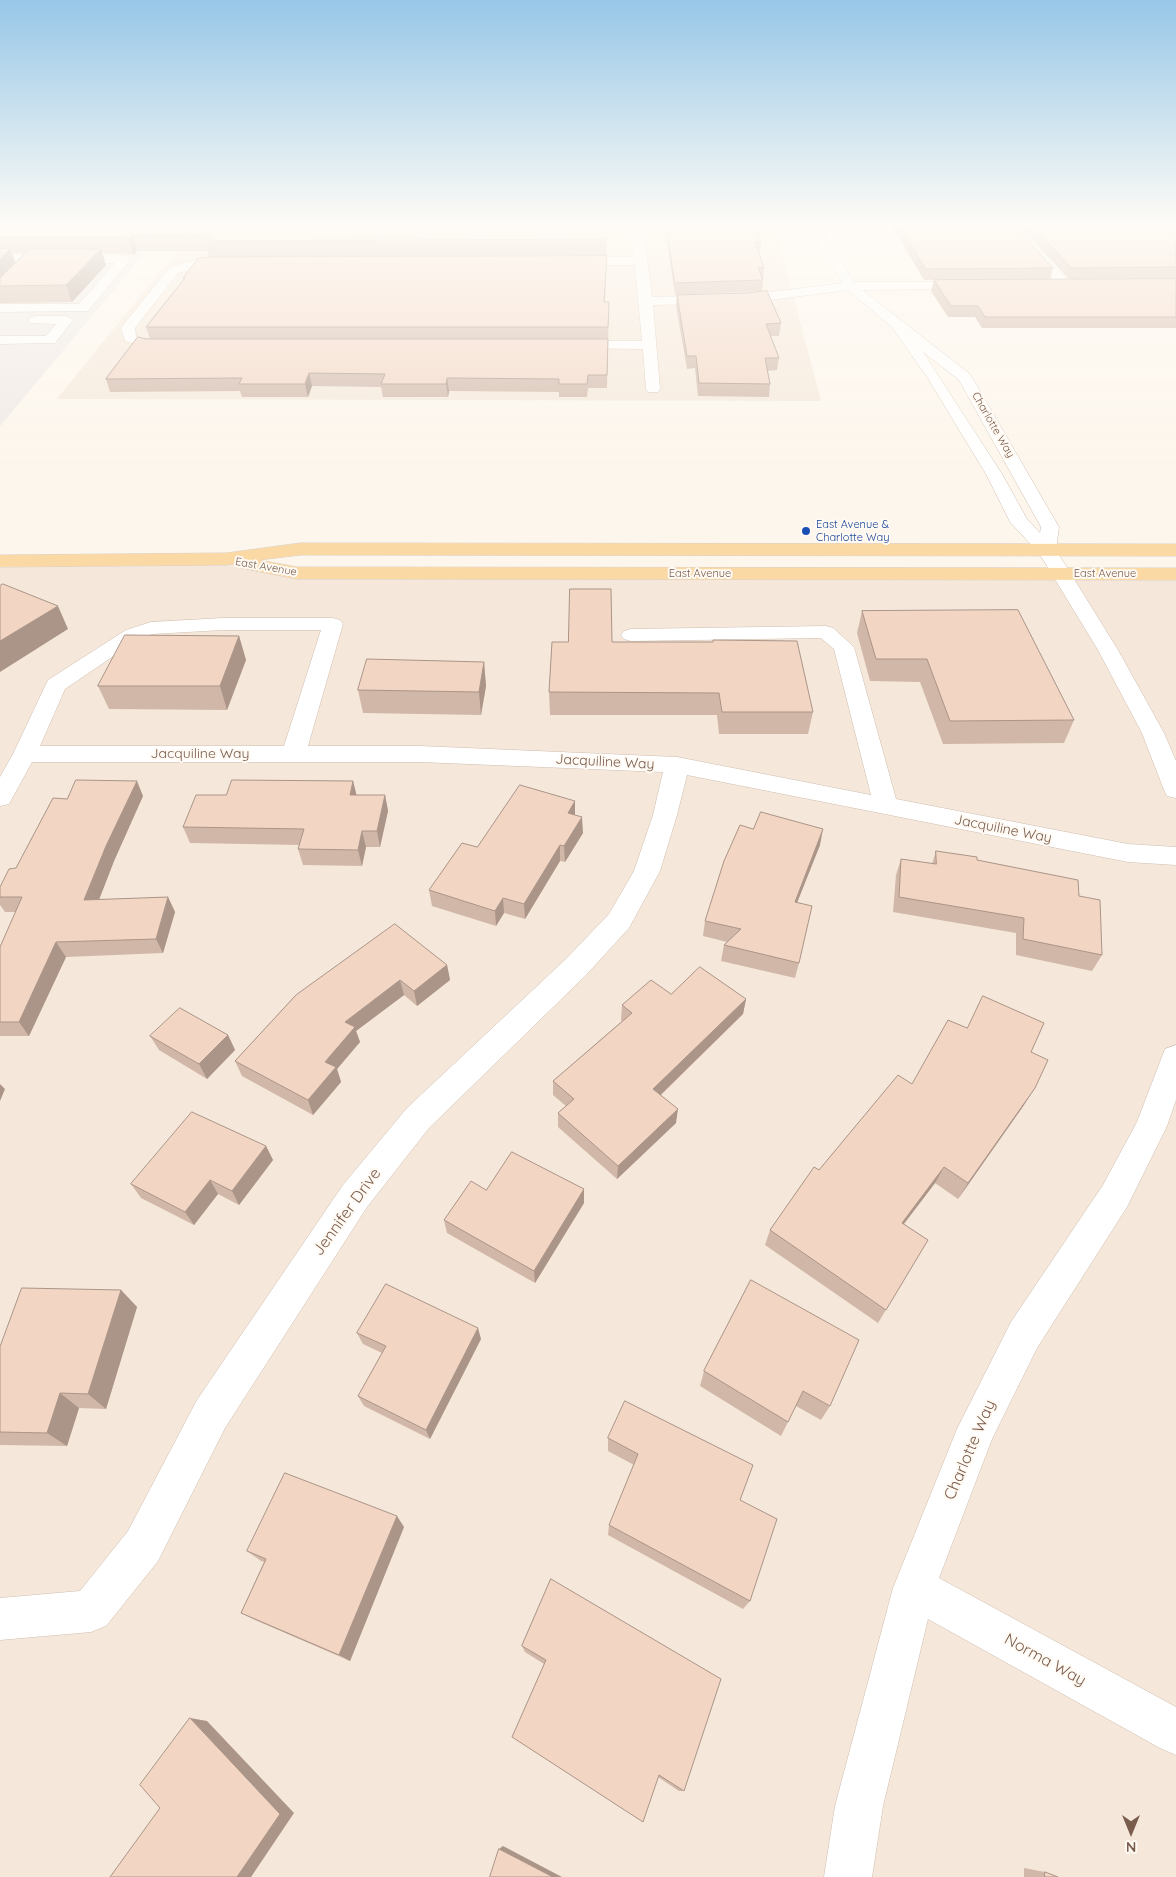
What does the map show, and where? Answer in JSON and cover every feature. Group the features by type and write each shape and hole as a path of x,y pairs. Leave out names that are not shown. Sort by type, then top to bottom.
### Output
{"main road":[{"name":"East Avenue","path":"0,561 226,559 302,549 1176,550"},
{"name":"East Avenue","path":"226,559 297,573 1062,574 1174,576"}],"street":[{"path":"142,311 128,328 130,338 150,345 180,345"},
{"path":"647,311 653,389"},
{"name":"Charlotte Way","path":"880,311 965,376 1050,527 1046,550"},
{"path":"0,320 66,320 50,340 0,340"},
{"name":"Charlotte Way","path":"898,326 934,376 994,474 1019,522 1046,550 1108,650 1153,734 1176,790"},
{"path":"559,345 649,345"},
{"path":"0,798 24,754 56,685 133,634 151,628 223,624 332,624 294,754"},
{"path":"631,635 826,632 844,646 886,806"},
{"name":"Jacquiline Way","path":"24,754 420,754 677,765 1128,853 1176,856"},
{"name":"Jennifer Drive","path":"0,1618 91,1611 143,1546 211,1414 355,1196 418,1118 576,967 619,921 647,871 665,815 677,765"},
{"name":"Charlotte Way","path":"848,1877 860,1806 914,1588 976,1430 1024,1334 1115,1196 1151,1126 1176,1058"},
{"name":"Norma Way","path":"914,1588 1176,1732"}],"shaded area":[{"path":"0,311 97,311 0,426"},
{"path":"128,311 797,311 821,401 57,399"},
{"path":"226,559 297,573 1176,574 1176,1877 0,1877 0,561"}],"building":[{"path":"159,311 609,311 608,327 146,327"},
{"path":"680,311 776,311 781,323 766,324 779,358 765,358 770,384 699,383 696,356 687,356"},
{"path":"981,311 1176,311 1176,317 985,317"},
{"path":"138,337 146,339 608,339 607,375 588,375 587,384 559,384 559,379 447,378 446,384 381,384 385,374 309,373 305,384 239,384 242,378 106,379"},
{"path":"3,584 58,606 0,641 0,586"},
{"path":"570,589 611,589 612,642 797,641 813,712 722,712 719,693 549,692 552,642 568,642"},
{"path":"1018,610 1074,720 950,721 927,659 876,659 862,611"},
{"path":"125,635 239,636 220,686 98,686"},
{"path":"367,659 484,662 479,692 358,690"},
{"path":"76,780 137,781 106,846 84,900 168,897 156,939 56,942 19,1022 0,1022 0,947 22,897 0,897 0,887 9,869 16,868 53,798 67,799"},
{"path":"232,780 353,781 350,795 385,795 377,831 362,831 358,850 298,849 304,829 183,827 196,795 226,795"},
{"path":"520,785 575,801 568,813 582,817 564,846 560,845 524,904 503,898 495,911 429,890 462,843 477,847"},
{"path":"761,812 823,829 795,902 812,906 799,963 724,945 741,929 705,921 724,861 740,825 753,829"},
{"path":"936,851 977,857 977,860 1078,880 1079,896 1100,900 1102,955 1023,939 1024,918 899,897 901,859 936,864"},
{"path":"395,924 447,965 414,991 400,980 345,1022 355,1027 325,1062 336,1067 308,1100 235,1061 296,995"},
{"path":"700,967 746,999 653,1089 678,1109 618,1166 558,1113 574,1099 553,1081 632,1013 622,1005 651,980 671,994"},
{"path":"983,996 1044,1023 1031,1052 1048,1060 1035,1088 968,1183 944,1167 902,1223 928,1240 886,1310 770,1230 814,1167 819,1170 898,1075 912,1084 948,1020 967,1028"},
{"path":"180,1008 228,1035 199,1064 150,1036"},
{"path":"192,1112 266,1146 232,1191 210,1180 185,1212 131,1184"},
{"path":"512,1152 584,1189 534,1271 444,1220 471,1181 486,1190"},
{"path":"751,1280 859,1340 830,1406 803,1391 788,1422 704,1371"},
{"path":"386,1284 478,1328 426,1430 358,1396 386,1346 357,1333"},
{"path":"22,1288 121,1290 88,1394 60,1393 47,1433 0,1432 0,1347"},
{"path":"625,1401 753,1465 740,1500 777,1519 750,1601 609,1525 638,1454 608,1438"},
{"path":"285,1473 397,1516 339,1655 241,1613 266,1559 247,1551"},
{"path":"551,1579 721,1679 684,1791 659,1775 643,1822 512,1737 546,1660 522,1646"},
{"path":"190,1718 280,1814 237,1877 110,1877 160,1808 140,1785"},
{"path":"499,1849 553,1877 490,1877"},
{"path":"1045,1872 1058,1877 1045,1877"}],"place":[{"name":"East Avenue & Charlotte Way","path":"806,531"}]}
